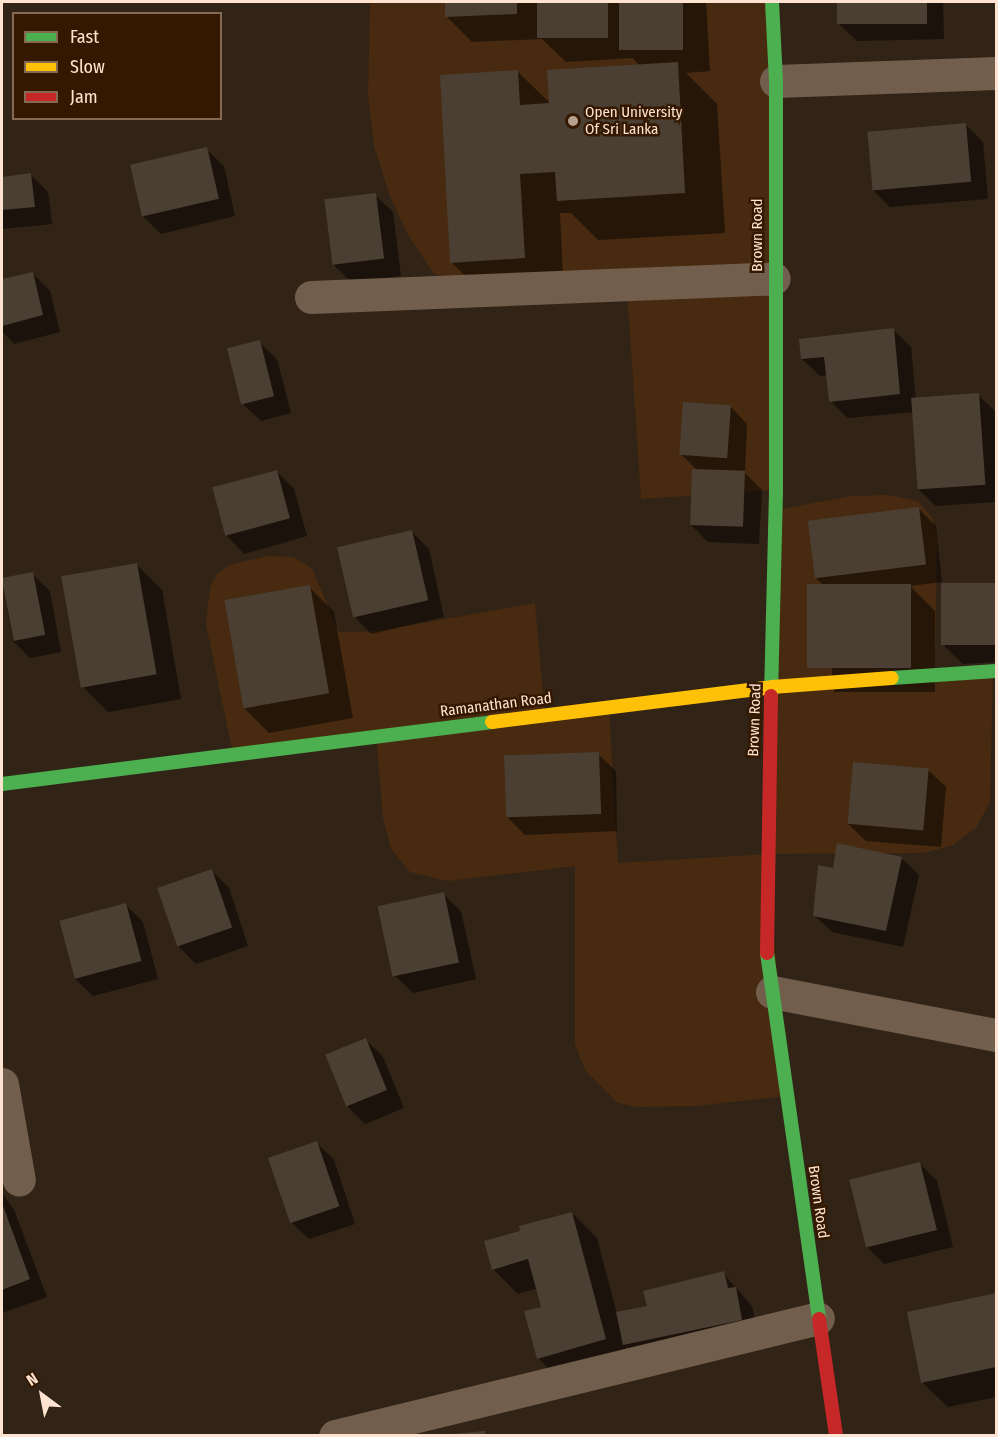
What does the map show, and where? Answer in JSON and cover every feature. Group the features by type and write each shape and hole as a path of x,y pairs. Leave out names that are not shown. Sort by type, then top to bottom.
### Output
{"street":[{"name":"Brown Road","path":"772,2 776,81 774,278 776,490 765,937 836,1436"},
{"path":"776,81 996,73"},
{"path":"311,297 774,278"},
{"name":"Ramanathan Road","path":"2,784 772,687 996,671"},
{"path":"772,992 996,1035"},
{"path":"2,1084 19,1180"},
{"path":"335,1436 818,1318"}],"shaded area":[{"name":"Open University Of Sri Lanka","path":"370,2 772,2 776,490 641,499 626,276 477,282 434,274 408,235 389,194 374,146 368,95"},
{"path":"888,495 918,501 932,518 937,538 935,674 993,671 990,802 976,828 953,845 924,853 768,854 786,1096 695,1106 638,1107 618,1103 585,1070 575,1044 575,866 448,881 410,872 391,849 383,818 376,737 233,754 206,624 210,587 217,574 229,565 268,556 293,557 312,568 339,632 378,631 535,603 545,716 609,708 618,863 767,854 775,510 852,496"}],"building":[{"path":"445,2 517,2 517,14 445,17"},
{"path":"537,2 608,2 608,38 537,38"},
{"path":"619,2 683,2 683,50 619,50"},
{"path":"837,2 927,2 927,24 837,24"},
{"path":"678,62 685,193 557,201 555,172 520,174 525,258 450,263 440,75 518,70 520,105 549,103 547,70"},
{"path":"966,123 971,182 873,190 867,132"},
{"path":"207,147 219,199 142,216 130,165"},
{"path":"31,173 35,207 2,210 2,177"},
{"path":"376,193 384,259 332,265 324,199"},
{"path":"33,272 43,315 2,326 2,279"},
{"path":"894,328 900,394 829,402 824,357 801,359 799,339"},
{"path":"260,340 274,396 241,405 227,348"},
{"path":"979,393 985,485 918,490 911,398"},
{"path":"683,402 731,405 727,458 679,455"},
{"path":"692,469 745,471 743,527 690,525"},
{"path":"277,470 290,518 225,536 212,487"},
{"path":"919,507 926,565 815,578 808,521"},
{"path":"412,530 428,600 353,617 337,547"},
{"path":"137,563 157,674 81,688 61,576"},
{"path":"33,572 45,635 14,641 2,578"},
{"path":"941,583 996,583 996,645 941,645"},
{"path":"807,584 911,584 911,668 807,668"},
{"path":"310,585 329,693 243,708 224,600"},
{"path":"599,752 601,814 506,817 504,755"},
{"path":"853,762 929,769 923,830 848,824"},
{"path":"837,843 902,857 886,931 813,916 818,865 833,868"},
{"path":"212,869 232,928 177,947 157,888"},
{"path":"444,892 459,962 392,977 377,906"},
{"path":"126,903 142,961 75,979 59,921"},
{"path":"366,1038 387,1090 346,1106 325,1054"},
{"path":"317,1141 339,1206 290,1223 268,1158"},
{"path":"920,1162 937,1230 866,1248 849,1180"},
{"path":"2,1203 30,1279 2,1290"},
{"path":"572,1212 606,1339 537,1359 524,1311 541,1307 528,1259 492,1270 484,1241 520,1231 519,1226"},
{"path":"724,1271 728,1288 736,1287 742,1320 623,1345 616,1312 647,1306 643,1291"},
{"path":"996,1293 996,1367 921,1383 907,1312"},
{"path":"485,1431 486,1436 452,1436 452,1434"}],"traffic: fast":[{"path":"771,696 776,490 776,81 772,2"},
{"path":"892,678 996,671"},
{"path":"2,784 492,722"},
{"path":"767,953 819,1319"}],"traffic: slow":[{"path":"492,722 772,687 892,678"}],"traffic: jam":[{"path":"767,953 771,696"},
{"path":"819,1319 836,1436"}],"place":[{"name":"Open University Of Sri Lanka","path":"573,121"}]}
